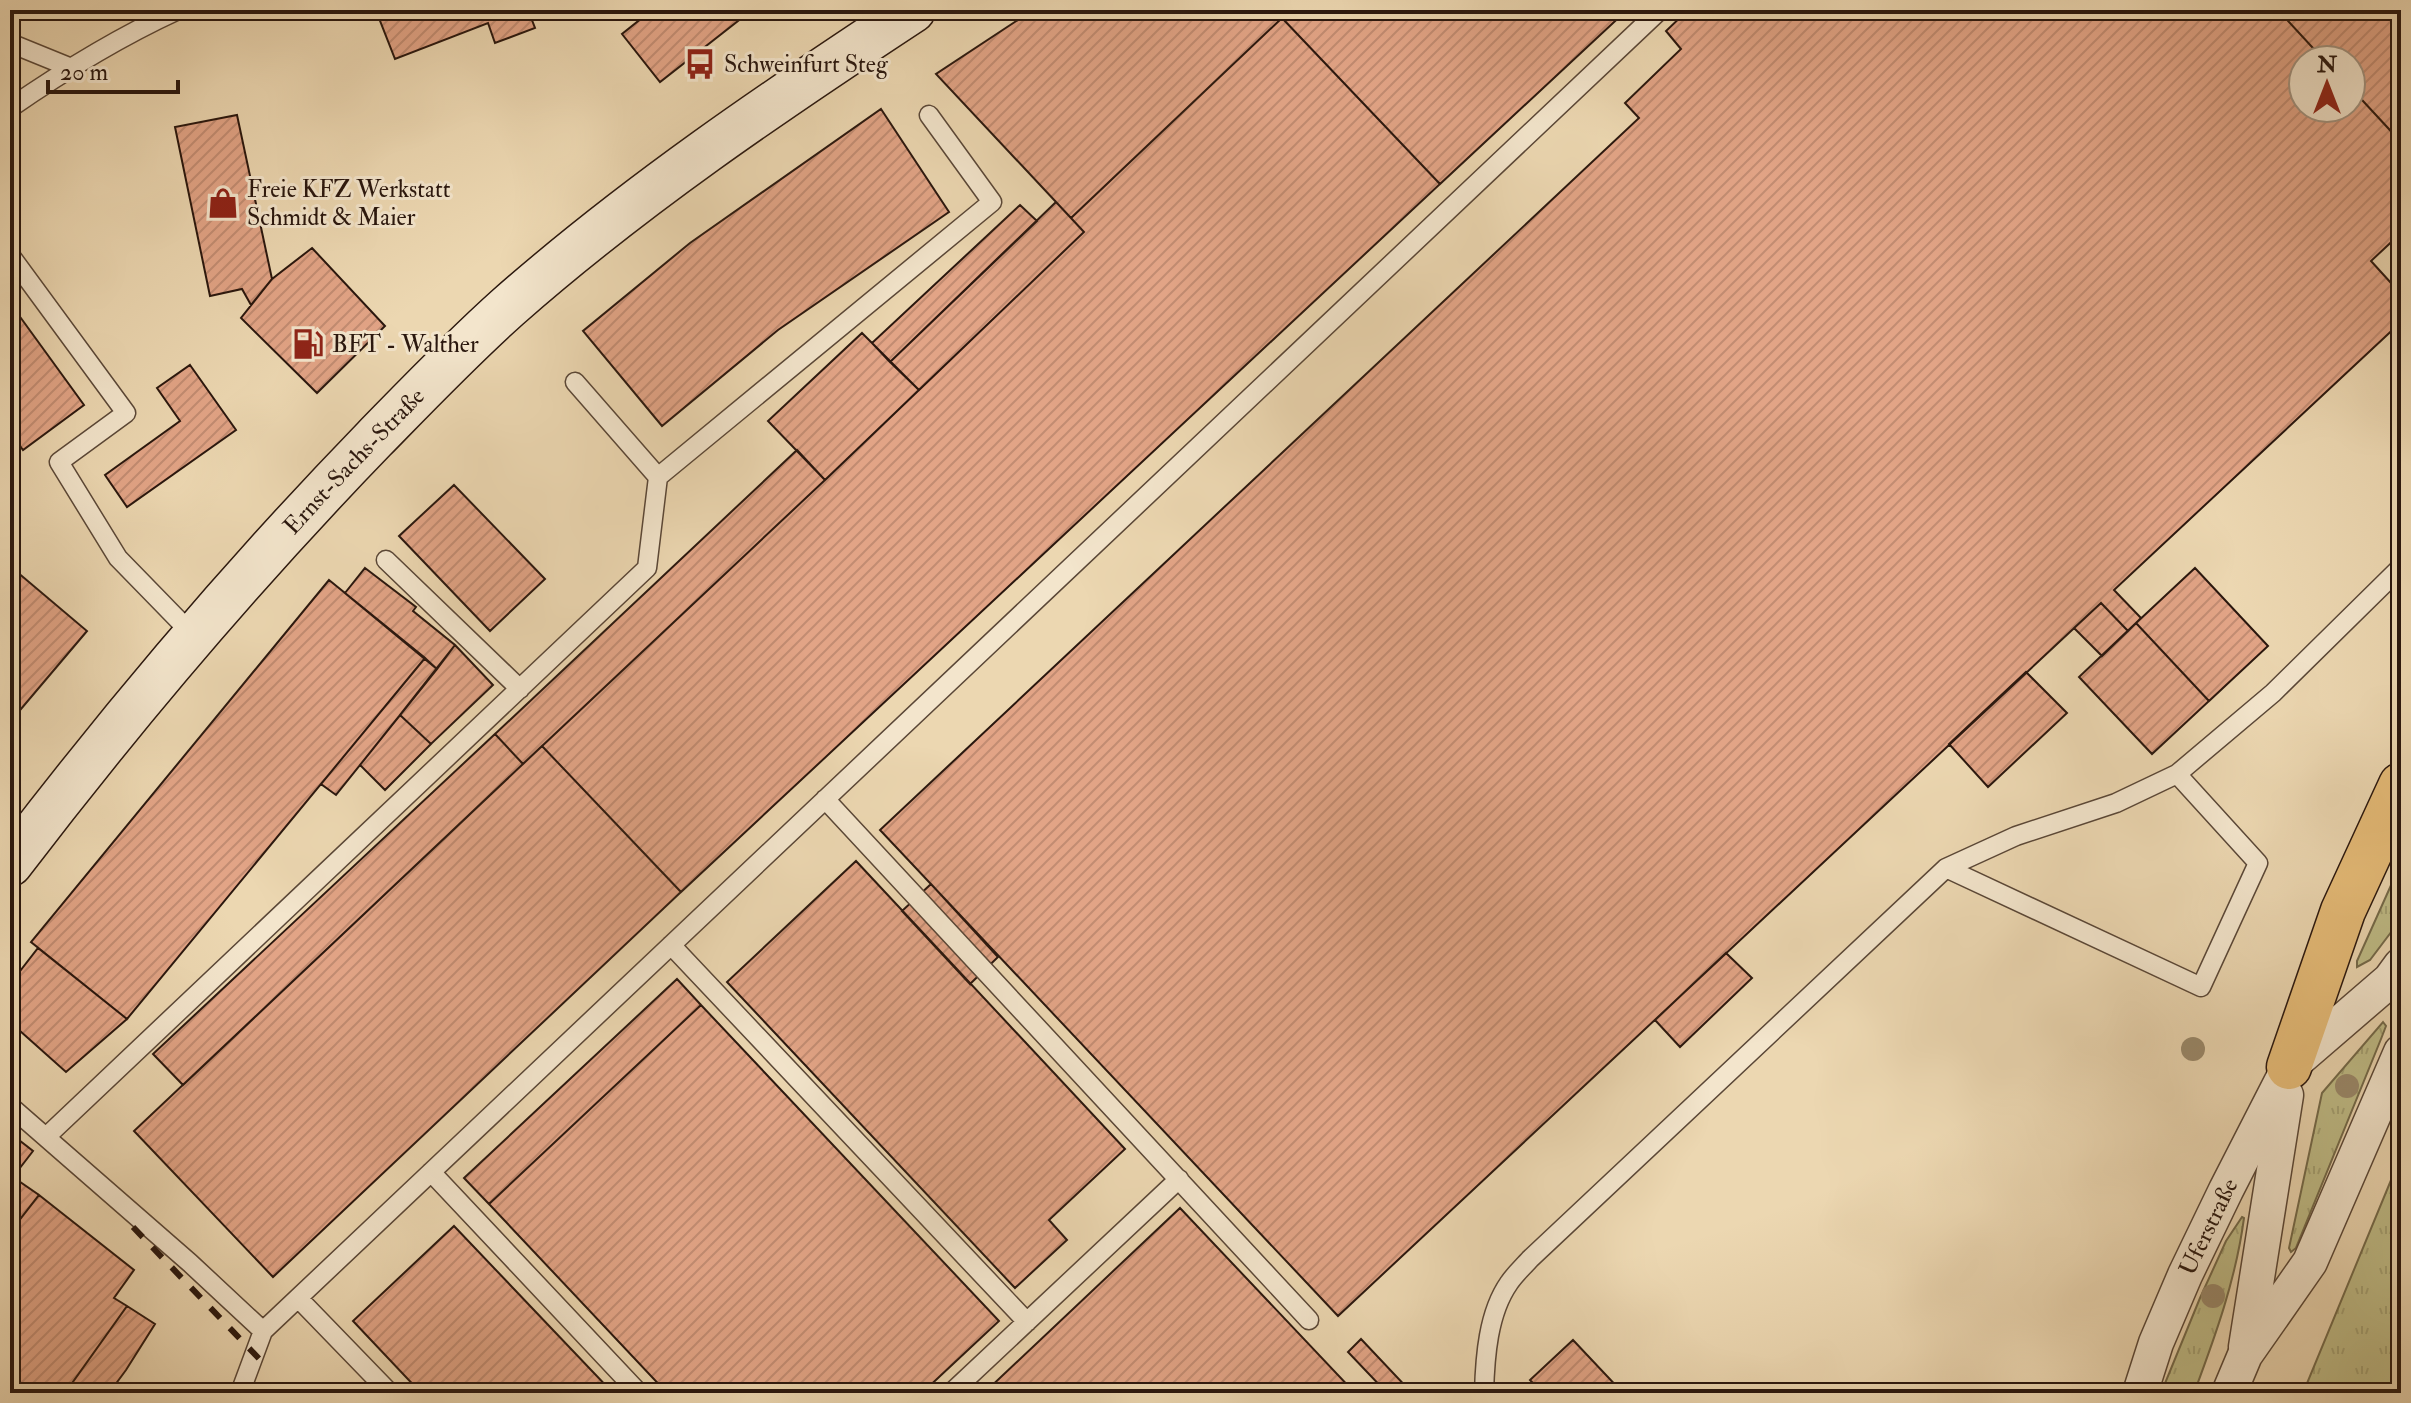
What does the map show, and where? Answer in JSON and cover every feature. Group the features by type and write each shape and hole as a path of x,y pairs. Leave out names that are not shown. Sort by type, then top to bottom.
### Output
{"main road":[{"name":"Ernst-Sachs-Straße","path":"10,864 71,784 258,562 436,375 508,307 613,219 687,164 913,10"},
{"path":"2289,1067 2343,911 2401,785"}],"street":[{"name":"Uferstraße","path":"2140,1393 2156,1343 2185,1275 2289,1067 2390,980 2401,965"},
{"name":"Uferstraße","path":"2229,1393 2245,1355 2310,1262 2401,1052"},
{"name":"Uferstraße","path":"2245,1355 2289,1067"}],"lane":[{"path":"10,108 69,67 125,35 178,10"},
{"path":"240,1393 263,1331 1660,10"},
{"path":"10,43 69,67"},
{"path":"47,1138 647,568 658,477 992,202 929,115"},
{"path":"10,255 126,413 59,462 118,558 195,637"},
{"path":"575,382 658,477"},
{"path":"386,560 520,689"},
{"path":"1484,1393 1488,1344 1496,1312 1509,1283 1530,1259 1946,868 2016,836 2116,803 2177,774 2273,693 2401,567"},
{"path":"1946,868 2201,987 2258,863 2177,774"},
{"path":"825,799 1309,1320"},
{"path":"671,945 1027,1322"},
{"path":"10,1106 263,1331"},
{"path":"431,1172 639,1393"},
{"path":"951,1393 1179,1179"},
{"path":"298,1298 390,1393"}],"green space":[{"path":"2401,863 2401,919 2370,960 2357,967 2357,961"},
{"path":"2383,1022 2386,1026 2381,1039 2296,1248 2291,1252 2289,1248 2322,1093"},
{"path":"2401,1156 2401,1393 2303,1393"},
{"path":"2242,1217 2230,1285 2194,1393 2161,1393 2226,1241"}],"building":[{"path":"386,10 528,10 535,28 495,43 488,23 395,59 377,13"},
{"path":"652,10 752,10 660,82 622,34"},
{"path":"1033,10 1627,10 1440,184 1282,18 1071,218 936,74"},
{"path":"1688,10 2278,10 2309,44 2287,44 2287,124 2367,124 2367,105 2401,142 2401,165 2392,173 2401,184 2401,233 2371,261 2401,294 2401,322 2114,590 2141,618 2128,631 2101,603 1338,1316 880,830 1639,118 1625,103 1681,49 1666,31"},
{"path":"2278,10 2401,10 2399,140 2367,105 2367,44 2309,44"},
{"path":"1282,18 1440,184 681,892 542,746 1084,232 1071,218"},
{"path":"881,109 949,212 778,330 662,426 583,331 690,243"},
{"name":"Freie KFZ Werkstatt Schmidt & Maier","path":"237,115 272,279 251,305 242,289 210,296 175,127"},
{"path":"1056,202 1084,232 919,390 890,362"},
{"path":"1020,205 1037,221 890,362 872,343"},
{"path":"312,248 385,326 317,393 241,318 272,279"},
{"path":"10,303 84,405 23,450 10,432"},
{"path":"862,333 919,390 825,480 768,421"},
{"path":"190,365 236,430 127,507 105,475 180,421 157,388"},
{"path":"797,450 825,480 523,764 495,734"},
{"path":"454,485 545,579 490,631 399,536"},
{"path":"10,566 87,631 10,722"},
{"path":"365,568 416,607 413,611 455,645 437,669 345,593"},
{"path":"2195,568 2268,646 2209,701 2136,623"},
{"path":"329,580 425,658 127,1019 31,942"},
{"path":"2101,603 2128,631 2102,656 2074,628"},
{"path":"2136,623 2209,701 2152,754 2079,677"},
{"path":"455,645 493,685 431,744 400,715"},
{"path":"425,658 437,669 336,795 321,784"},
{"path":"2026,672 2067,713 1988,787 1949,744"},
{"path":"400,715 431,744 385,790 360,765"},
{"path":"495,734 523,764 183,1085 153,1054"},
{"path":"542,746 681,892 273,1277 134,1131"},
{"path":"856,861 1125,1149 1049,1220 1067,1240 1015,1288 727,982"},
{"path":"931,884 998,957 970,984 902,911"},
{"path":"38,948 127,1019 66,1072 10,1022 10,984"},
{"path":"1726,953 1752,978 1680,1047 1655,1020"},
{"path":"677,979 701,1005 489,1204 464,1178"},
{"path":"701,1005 999,1321 922,1393 667,1393 489,1204"},
{"path":"10,1133 33,1151 13,1177 39,1195 21,1218 10,1210"},
{"path":"39,1195 134,1270 114,1298 127,1306 65,1393 10,1393 10,1210 21,1218"},
{"path":"1180,1208 1355,1393 984,1393"},
{"path":"454,1226 613,1393 421,1393 353,1321"},
{"path":"127,1306 155,1324 126,1370 109,1393 65,1393"},
{"path":"1361,1339 1412,1393 1387,1393 1348,1352"},
{"path":"1573,1340 1623,1393 1542,1393 1530,1380"}],"railway":[{"path":"133,1227 268,1368"}],"place":[{"name":"Schweinfurt Steg","path":"700,64"},
{"name":"Freie KFZ Werkstatt Schmidt & Maier","path":"223,203"},
{"name":"BFT - Walther","path":"308,344"}]}
